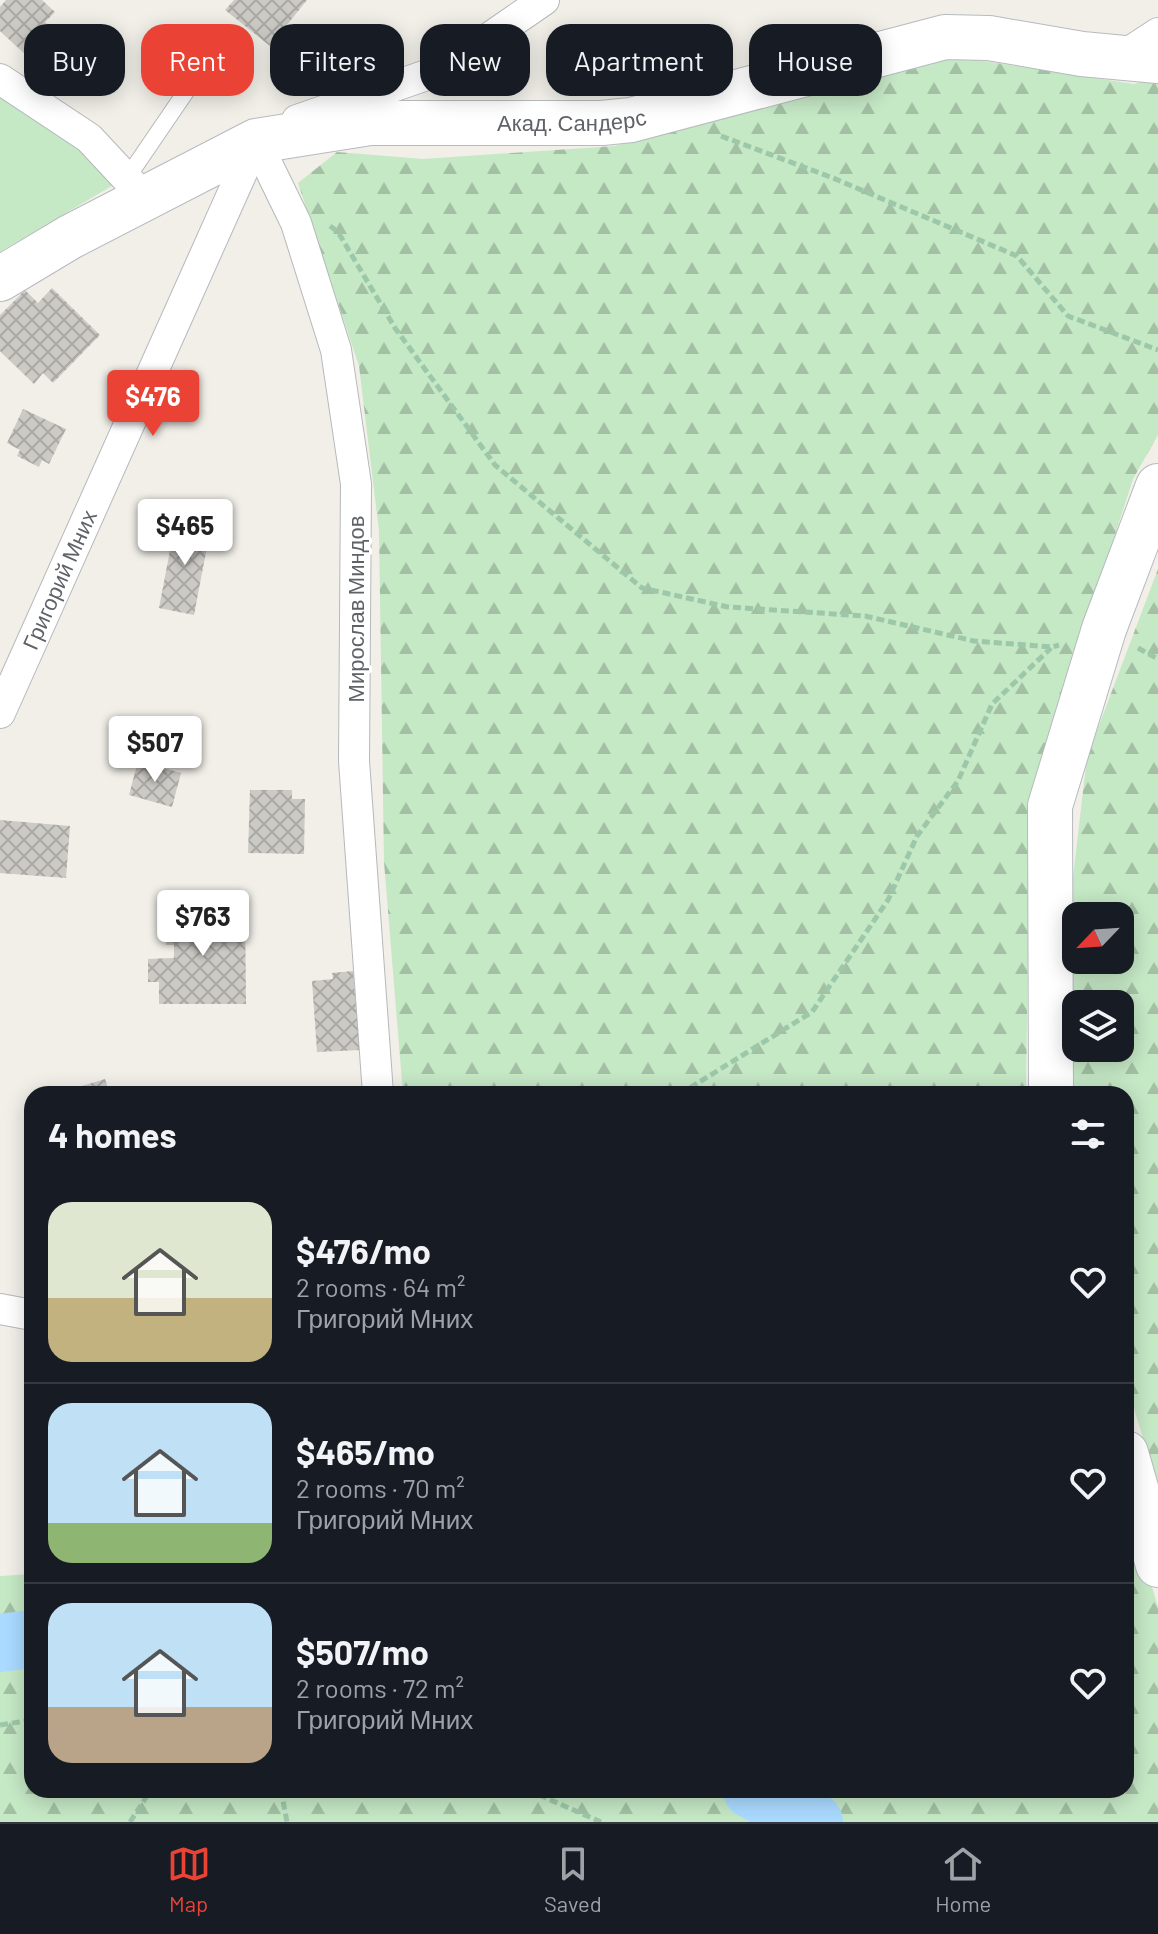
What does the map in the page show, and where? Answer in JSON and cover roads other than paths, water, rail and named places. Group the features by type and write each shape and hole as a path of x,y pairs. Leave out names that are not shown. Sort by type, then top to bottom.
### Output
{"street":[{"path":"256,141 299,119 444,69 544,0"},
{"name":"Акад. Сандерс","path":"0,279 136,187 256,141 370,123 602,123 631,120 945,37 1037,44 1139,59 1158,33"},
{"path":"0,79 89,138 136,187"},
{"name":"Мирослав Миндов","path":"256,141 284,194 336,350 356,484 354,761 377,1086"},
{"name":"Григорий Мних","path":"0,713 256,141"},
{"path":"1051,1086 1050,806 1104,629 1158,486"},
{"path":"0,1309 24,1314"},
{"path":"1134,1481 1158,1565"}],"lane":[{"path":"136,187 188,96"}],"waterway":[{"path":"0,1643 24,1640"},
{"path":"768,1798 814,1822"}]}
